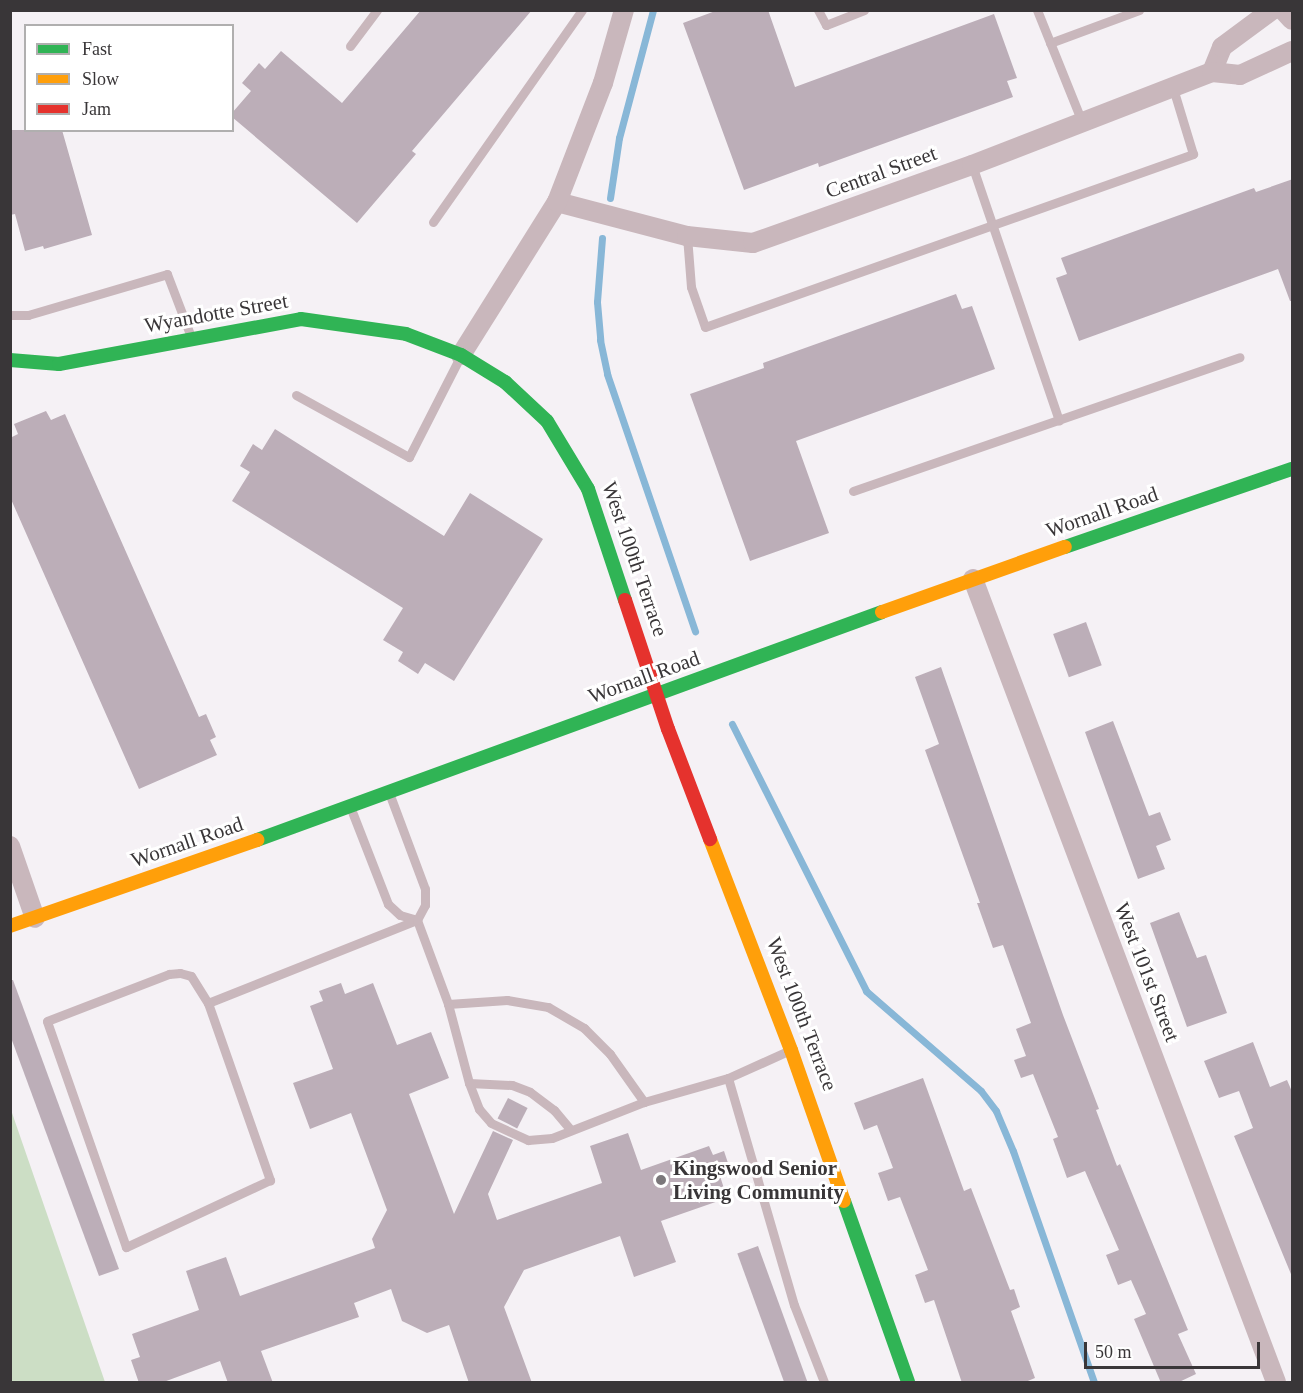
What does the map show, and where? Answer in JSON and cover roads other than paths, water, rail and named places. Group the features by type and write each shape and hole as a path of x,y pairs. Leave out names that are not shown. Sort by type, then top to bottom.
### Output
{"street":[{"path":"461,355 557,202 603,82 624,10"},
{"path":"1212,72 1222,47 1272,10"},
{"path":"1283,10 1293,20"},
{"name":"Central Street","path":"557,202 687,236 753,243 972,165 1212,72 1240,75 1293,51"},
{"name":"Wyandotte Street","path":"10,360 58,364 300,319 406,334 461,355"},
{"name":"West 100th Terrace","path":"461,355 505,382 547,421 588,489 656,695 791,1050 908,1383"},
{"name":"Wornall Road","path":"10,926 350,807 973,579 1293,469"},
{"name":"West 101st Street","path":"973,579 1276,1383"},
{"path":"12,853 35,918"}],"lane":[{"path":"350,46 377,10"},
{"path":"433,222 582,10"},
{"path":"818,10 825,25 864,10"},
{"path":"1037,10 1082,122"},
{"path":"1050,43 1139,10"},
{"path":"687,236 691,287 705,327 1193,154 1173,88"},
{"path":"972,165 1059,421"},
{"path":"10,315 28,315 167,274 191,339"},
{"path":"296,395 409,457 461,355"},
{"path":"853,491 1239,357"},
{"path":"208,1004 417,920 425,905 425,889 389,791"},
{"path":"350,807 388,904 400,915 417,920"},
{"path":"417,920 448,1004 469,1083 479,1109 491,1123 528,1140 552,1138 644,1102 728,1078 791,1050"},
{"path":"180,973 190,976 208,1004 270,1179 126,1247 47,1021 169,974 180,973"},
{"path":"448,1004 507,1000 548,1007 591,1034 610,1054 644,1102"},
{"path":"728,1078 794,1305 824,1383"},
{"path":"469,1083 512,1085 530,1092 554,1110 571,1130"}],"waterway":[{"path":"610,198 619,138 653,10"},
{"path":"602,238 597,302 600,340 607,374 695,631"},
{"path":"732,724 866,991 981,1091 996,1111 1013,1151 1094,1382"}],"place":[{"name":"Kingswood Senior Living Community","path":"661,1180"}]}
